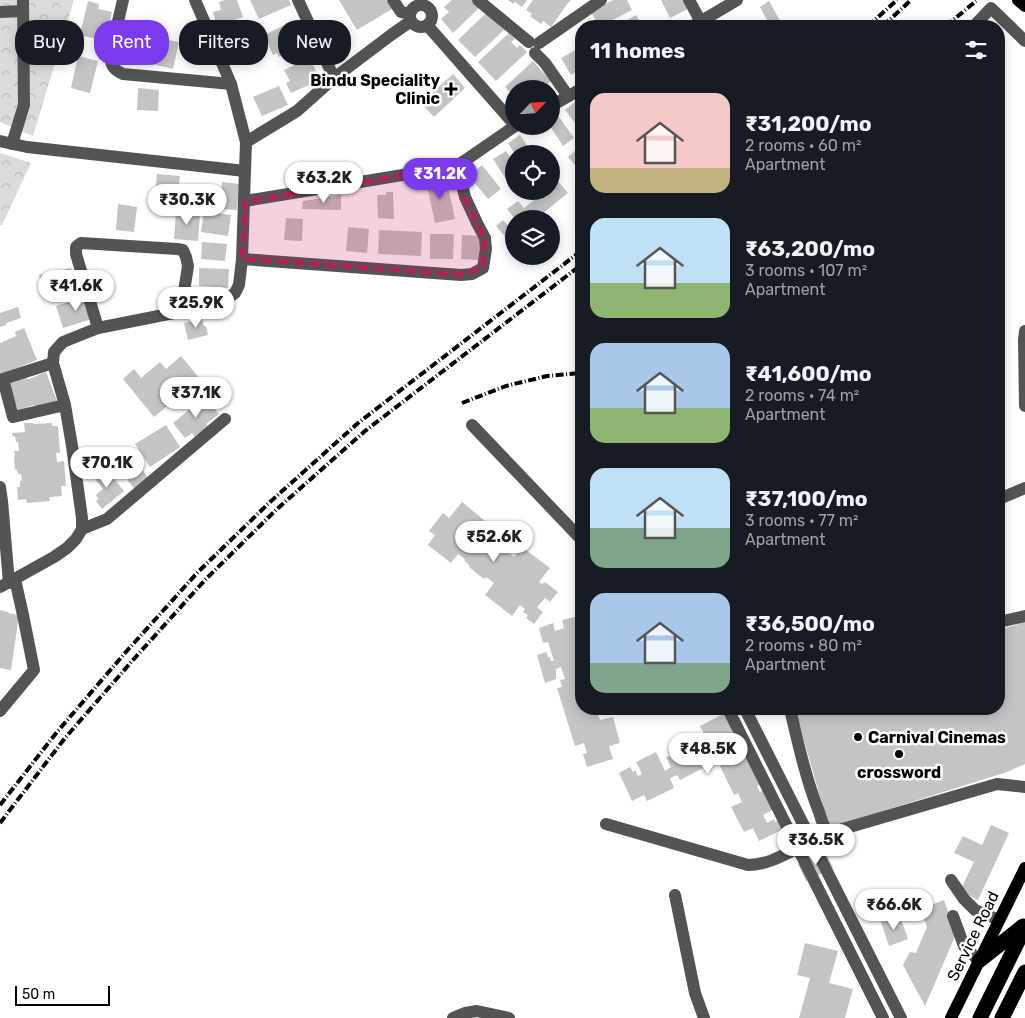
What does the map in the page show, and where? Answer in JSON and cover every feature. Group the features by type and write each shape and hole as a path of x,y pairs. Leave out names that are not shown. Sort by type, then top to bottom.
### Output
{"highway":[{"path":"979,961 1025,926"},
{"path":"980,1018 1025,926"},
{"path":"1003,1018 1025,972"},
{"path":"1003,1018 1025,992"}],"main road":[{"path":"1018,0 1025,6"},
{"name":"Service Road","path":"951,1018 1025,868"}],"street":[{"path":"123,0 110,56 111,65 116,72 231,84"},
{"path":"6,580 54,557 68,548 82,529 80,499 72,446 65,405 53,363 54,352 63,342 98,328 209,306 228,299 235,293 239,285 245,201 246,142 231,84 196,0"},
{"path":"298,0 334,78"},
{"path":"246,142 297,110 334,78 411,18 414,8 432,6 431,19 427,25 419,27 414,25 411,18 401,12 392,0"},
{"path":"478,0 534,46 568,96"},
{"path":"534,46 600,0"},
{"path":"689,0 696,20"},
{"path":"704,20 736,0"},
{"path":"0,12 23,5 24,105 6,142 27,148 245,171"},
{"path":"980,20 991,8 1003,20"},
{"path":"1005,22 1025,41"},
{"path":"427,25 505,115"},
{"path":"560,101 575,92"},
{"path":"245,201 457,166 505,131"},
{"path":"242,259 461,275 472,274 483,268 486,249 485,238 465,197 457,166"},
{"path":"98,328 76,254 76,247 81,243 183,250 188,266 181,311"},
{"path":"1025,331 1025,406"},
{"path":"53,363 3,379 13,417 65,405"},
{"path":"82,529 107,519 225,419"},
{"path":"472,425 575,533"},
{"path":"0,487 6,580 23,615 34,670 0,711"},
{"path":"1005,496 1025,488"},
{"path":"1005,621 1025,616"},
{"path":"731,715 883,1018"},
{"path":"748,715 901,1018"},
{"path":"791,715 815,802 825,828 829,833 997,784 1025,787"},
{"path":"606,824 748,865 758,865 770,861 811,840"},
{"path":"951,880 964,899 975,910 999,920"},
{"path":"821,896 835,888"},
{"path":"675,895 695,993 704,1018"},
{"path":"953,916 964,946 979,961"},
{"path":"875,1003 890,996"},
{"path":"453,1018 477,1011 509,1018"}],"highlighted area":[{"path":"457,166 465,197 485,238 483,268 461,275 242,259 245,201"}],"green space":[{"path":"0,0 74,0 68,20 15,20 15,65 54,65 33,136 0,122"},
{"path":"0,153 31,163 2,225 0,225"}],"building":[{"path":"237,0 243,17 234,20 215,20 213,12 221,10 219,2"},
{"path":"250,0 289,0 291,5 259,19"},
{"path":"339,0 386,0 392,9 357,30"},
{"path":"452,0 472,0 479,8 453,33 441,19 449,12 444,7"},
{"path":"508,0 527,0 522,7"},
{"path":"533,0 571,0 551,27 543,21 541,24 530,16 532,14 526,10"},
{"path":"613,0 627,0 632,10 613,20 596,20 591,12"},
{"path":"661,0 686,0 690,8 670,18"},
{"path":"88,1 99,4 98,9 112,12 110,20 94,20 94,38 84,36 84,20"},
{"path":"769,1 780,20 767,20 760,7"},
{"path":"487,12 504,30 475,57 458,40"},
{"path":"636,15 639,20 627,20"},
{"path":"278,28 278,55 277,53 273,55 268,44 268,33"},
{"path":"509,33 515,39 511,42 517,48 520,45 527,52 496,81 478,62"},
{"path":"169,40 179,42 173,69 156,65 169,65"},
{"path":"575,50 575,73 571,75 561,58"},
{"path":"84,58 94,60 94,65 97,65 90,93 71,88 76,65 84,65"},
{"path":"533,61 550,80 513,80"},
{"path":"295,65 313,65 320,80 291,93 286,83 290,81 284,70"},
{"path":"453,74 465,88 434,117 421,103"},
{"path":"279,86 288,105 262,116 253,97"},
{"path":"138,88 159,90 158,111 137,110"},
{"path":"575,102 575,123 565,110"},
{"path":"560,119 574,138 563,146 556,135 560,135"},
{"path":"520,135 527,145 509,145 508,143"},
{"path":"575,151 575,165 568,157"},
{"path":"505,152 505,177 493,159"},
{"path":"482,165 501,189 488,199 469,176"},
{"path":"157,174 180,176 177,200 155,197"},
{"path":"446,177 455,219 435,223 426,181"},
{"path":"222,182 239,184 237,210 220,209"},
{"path":"560,184 568,193 560,200"},
{"path":"386,192 393,192 394,219 378,218 377,195 386,195"},
{"path":"341,195 341,210 302,209 303,201"},
{"path":"534,200 559,200 547,210 507,209 518,201 524,208"},
{"path":"118,204 137,207 134,232 116,230"},
{"path":"204,211 231,215 228,236 201,232"},
{"path":"176,212 200,214 198,241 174,239"},
{"path":"286,218 303,219 302,241 284,240"},
{"path":"503,220 505,222 505,236 496,226"},
{"path":"348,227 369,229 367,253 346,251"},
{"path":"379,230 422,232 421,256 378,254"},
{"path":"430,234 454,234 453,259 430,259"},
{"path":"462,235 481,236 480,260 461,259"},
{"path":"202,242 227,244 225,261 201,259"},
{"path":"71,268 75,288 44,295 39,275"},
{"path":"199,268 229,269 228,288 199,286"},
{"path":"88,296 95,318 63,328 56,306"},
{"path":"18,307 21,318 0,327 0,313"},
{"path":"202,318 208,335 188,340 184,323"},
{"path":"24,328 37,360 0,375 0,343 16,336 15,332"},
{"path":"181,356 200,379 154,417 123,379 134,369 141,378 160,362 166,369"},
{"path":"46,372 57,401 37,410 34,405 18,410 7,382 21,377 29,379"},
{"path":"205,397 219,414 206,424 208,426 195,437 192,433 185,438 173,423 190,409 194,413 199,409 200,405 198,403"},
{"path":"24,423 52,423 52,426 58,426 60,453 56,453 57,462 64,461 66,486 61,486 62,496 49,497 50,501 27,503 26,499 18,500 17,487 20,487 20,481 22,480 21,474 18,474 15,469 14,451 19,451 18,442 16,442 15,436 13,437 12,433 25,432"},
{"path":"166,425 180,447 150,467 135,444"},
{"path":"130,453 149,479 135,490 116,464"},
{"path":"106,469 124,491 102,509 96,501 99,499 96,495 103,489 94,478"},
{"path":"462,502 484,520 473,534 478,538 480,535 488,542 490,539 494,543 495,541 514,557 522,547 550,568 539,582 542,584 545,582 558,592 550,602 545,598 537,607 543,612 534,624 526,618 528,615 523,612 525,609 520,605 512,616 485,595 494,583 486,577 484,579 469,567 465,559 458,554 451,563 428,545 435,535 429,531 443,513 449,518"},
{"path":"0,610 19,615 11,670 0,668"},
{"path":"575,617 575,715 598,715 600,720 613,717 620,743 609,746 613,759 587,767 583,754 587,753 584,743 575,746 557,688 562,687 560,680 565,679 561,667 556,669 556,679 545,683 537,655 546,652 551,661 554,661 548,642 543,643 539,628 553,623 555,631 564,628 562,620"},
{"path":"1025,622 1025,764 1007,772 829,828 797,715 1005,715 1005,628"},
{"path":"721,715 728,715 734,727 731,728 743,754 762,783 757,786 760,792 764,790 774,809 763,815 767,823 774,819 775,822 779,820 784,829 759,841 753,828 744,832 731,807 742,802 738,793 734,795 720,766 726,763 720,753 709,759 711,764 680,780 677,775 670,778 674,788 647,801 644,795 632,801 619,773 630,767 633,772 635,770 638,776 642,774 636,762 656,752 665,771 671,767 666,757 670,756 668,751 696,737 699,742 706,738 700,726"},
{"path":"991,825 1009,833 978,900 960,891 974,862 954,853 963,836 982,845"},
{"path":"825,851 833,868 806,881 798,864"},
{"path":"944,900 956,934 925,1006 903,965 910,952 916,953 927,927 920,909"},
{"path":"900,916 908,939 889,946 881,922"},
{"path":"805,943 838,951 829,983 853,989 845,1018 799,1018 810,978 797,975"}],"railway":[{"path":"875,20 897,0"},
{"path":"889,20 911,0"},
{"path":"953,20 976,1"},
{"path":"0,805 57,732 125,653 197,573 270,502 358,423 575,256"},
{"path":"0,823 65,738 133,660 205,580 277,509 365,431 575,270"},
{"path":"462,403 506,386 547,376 575,374"}],"place":[{"name":"Bindu Speciality Clinic","path":"451,89"},
{"name":"Carnival Cinemas","path":"858,737"},
{"name":"crossword","path":"899,754"}]}
